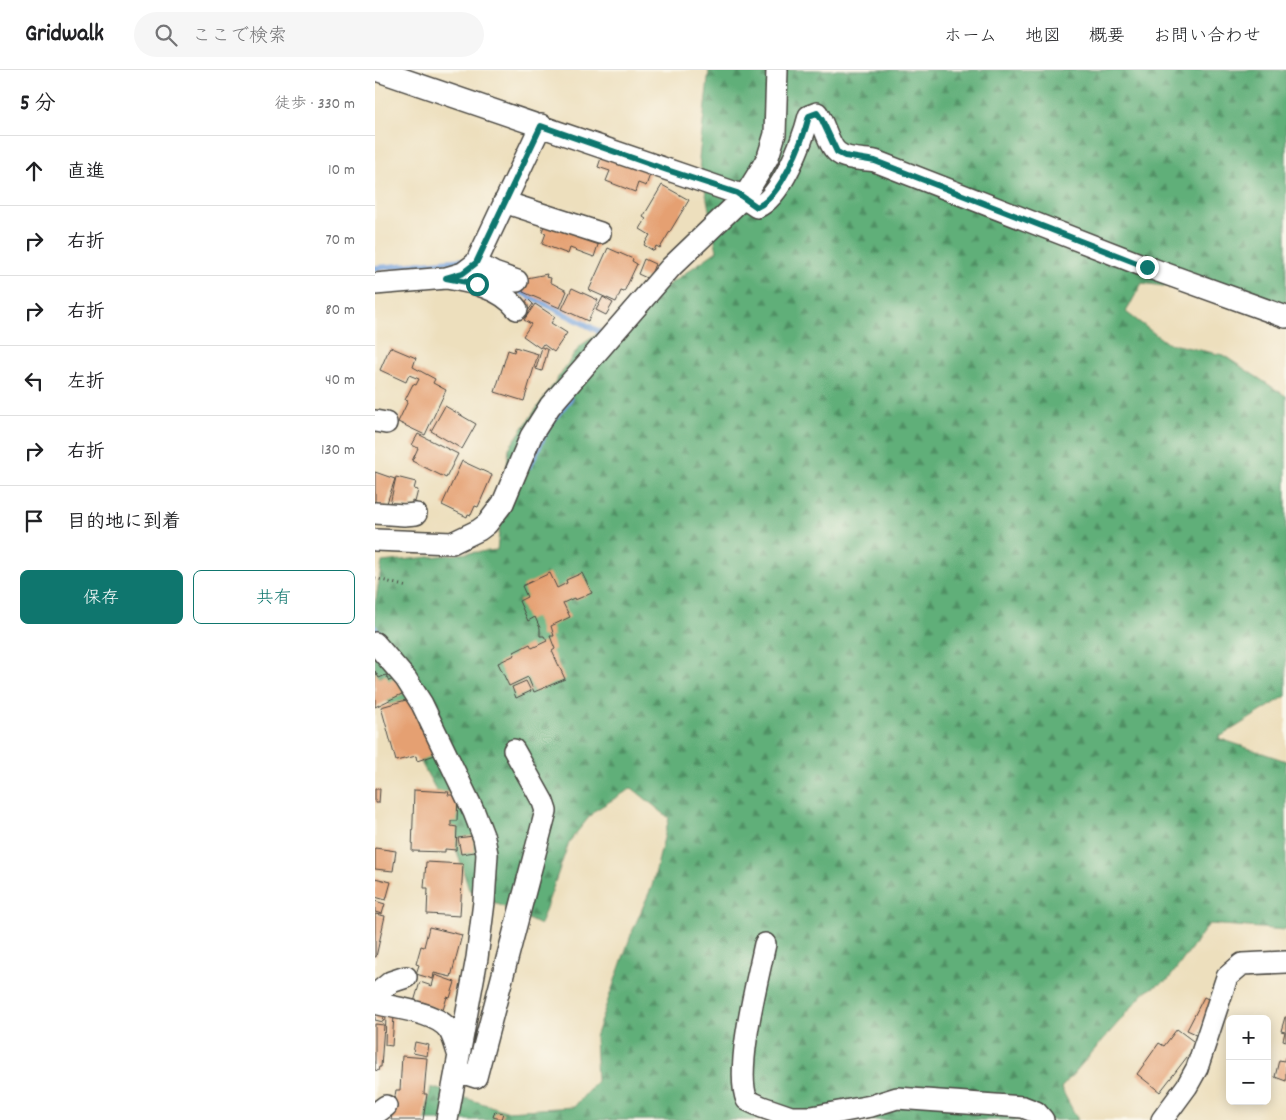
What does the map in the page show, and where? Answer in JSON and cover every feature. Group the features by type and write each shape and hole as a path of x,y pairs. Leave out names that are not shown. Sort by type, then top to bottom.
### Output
{"street":[{"path":"376,70 737,193 757,207 770,198 789,168 805,134 809,116 817,113 837,152 845,156 875,161 1147,267 1286,318"},
{"path":"375,540 452,543 487,524 503,503 531,436 550,406 671,267 744,197 767,157 775,134 777,70"},
{"path":"375,284 446,278 463,273 476,263 541,126"},
{"path":"505,202 600,232"},
{"path":"476,263 494,273 517,281"},
{"path":"446,278 477,284 513,303 517,309"},
{"path":"375,513 416,514"},
{"path":"375,644 406,679 422,704 470,803 484,838 487,854 484,902 477,958 447,1120"},
{"path":"375,1003 426,1015 440,1022 449,1029 458,1064 476,1077 546,810 514,750"},
{"path":"765,944 751,1008 743,1069 743,1091 747,1100 791,1117 812,1117 871,1106 897,1098 1023,1107 1036,1112 1043,1120"},
{"path":"1162,1120 1187,1086 1197,1068 1227,977 1241,964 1286,962"},
{"path":"375,995 391,982 406,977"}],"path":[{"path":"375,578 407,587"}],"green space":[{"path":"709,70 1286,70 1286,303 1142,283 1126,312 1167,343 1223,355 1286,396 1286,696 1218,738 1286,761 1286,930 1209,924 1169,979 1145,992 1061,1088 1078,1120 425,1120 431,1087 506,1111 574,1107 597,1081 595,1037 632,932 652,886 669,818 632,788 594,811 569,842 540,925 469,890 440,797 375,678 375,605 382,562 497,550 509,448 580,346 717,251 699,158"}],"building":[{"path":"603,152 652,169 646,186 638,183 635,192 606,181 610,171 598,167"},
{"path":"662,185 689,200 660,248 656,246 654,251 644,245 650,235 640,229 646,219 643,217"},
{"path":"545,222 599,242 594,257 570,248 568,254 542,244 546,233 542,232"},
{"path":"608,248 633,259 632,261 637,264 624,292 621,291 616,302 589,290"},
{"path":"644,259 655,264 649,279 638,274"},
{"path":"547,274 546,277 551,278 550,282 567,291 560,308 523,292 527,278"},
{"path":"572,288 598,300 588,321 562,309"},
{"path":"603,297 613,303 606,315 596,310"},
{"path":"528,299 533,304 528,311 522,307"},
{"path":"535,304 555,317 551,323 567,333 554,352 543,344 540,348 523,336 531,324 524,320"},
{"path":"390,347 416,358 413,367 435,379 433,383 446,390 425,435 398,422 408,401 405,400 413,384 416,385 419,379 409,375 406,382 380,370"},
{"path":"515,347 538,354 524,401 495,392 508,350 514,352"},
{"path":"542,347 548,350 542,371 536,369"},
{"path":"445,406 476,424 462,449 431,431"},
{"path":"418,434 458,454 446,478 412,461 418,448 412,445"},
{"path":"462,461 492,475 478,507 475,506 471,515 468,514 467,517 442,505"},
{"path":"375,472 395,479 386,506 375,503"},
{"path":"396,477 416,482 414,489 418,490 415,502 412,501 411,507 390,504"},
{"path":"550,573 557,588 567,583 566,580 582,573 592,593 563,603 570,617 551,626 554,636 550,636 555,649 552,651 565,679 534,692 528,677 509,686 498,663 515,655 514,652 530,644 532,648 547,641 544,636 540,636 540,628 535,617 528,621 519,601 527,597 522,586"},
{"path":"375,671 379,678 386,675 389,681 396,678 404,693 375,707"},
{"path":"526,681 531,691 516,698 512,687"},
{"path":"413,698 421,730 427,729 435,755 417,761 416,756 396,761 381,707"},
{"path":"375,789 380,789 379,803 375,803"},
{"path":"414,790 449,792 448,795 458,795 457,821 451,821 451,826 457,827 456,850 445,849 445,852 412,851"},
{"path":"473,836 475,852 461,854 458,838"},
{"path":"375,848 396,851 393,871 375,869"},
{"path":"426,862 463,864 460,916 427,914 428,888 424,888"},
{"path":"375,878 391,882 386,900 375,897"},
{"path":"375,901 385,904 382,914 375,912"},
{"path":"375,914 385,916 376,957 375,957"},
{"path":"429,927 462,935 451,977 434,973 433,979 416,974 419,965 416,964 421,946 424,947"},
{"path":"435,975 455,982 450,998 447,997 443,1010 414,1002 420,982 432,986"},
{"path":"1204,997 1212,1001 1198,1035 1187,1030"},
{"path":"375,1009 385,1012 383,1022 375,1020"},
{"path":"386,1014 394,1015 392,1046 385,1045"},
{"path":"1285,1017 1286,1041 1283,1040 1285,1032 1281,1031"},
{"path":"375,1024 384,1025 381,1067 379,1067 378,1071 375,1070"},
{"path":"1177,1029 1197,1044 1160,1092 1137,1074 1159,1043 1164,1046"},
{"path":"415,1042 429,1045 427,1056 413,1053"},
{"path":"402,1056 427,1058 424,1094 427,1094 423,1120 391,1120 396,1090 400,1090"},
{"path":"1285,1057 1286,1081 1275,1077 1279,1060 1284,1061"},
{"path":"495,1111 503,1113 501,1119 493,1117"}],"waterway":[{"path":"375,268 460,260 468,264"},
{"path":"514,288 606,335"},
{"path":"530,466 549,425 570,399"},
{"path":"375,628 383,639"}],"route":[{"path":"477,284 446,278 463,273 476,263 541,126 737,193 757,207 770,198 789,168 805,134 809,116 817,113 833,146 837,152 845,156 875,161 1147,267"}]}
